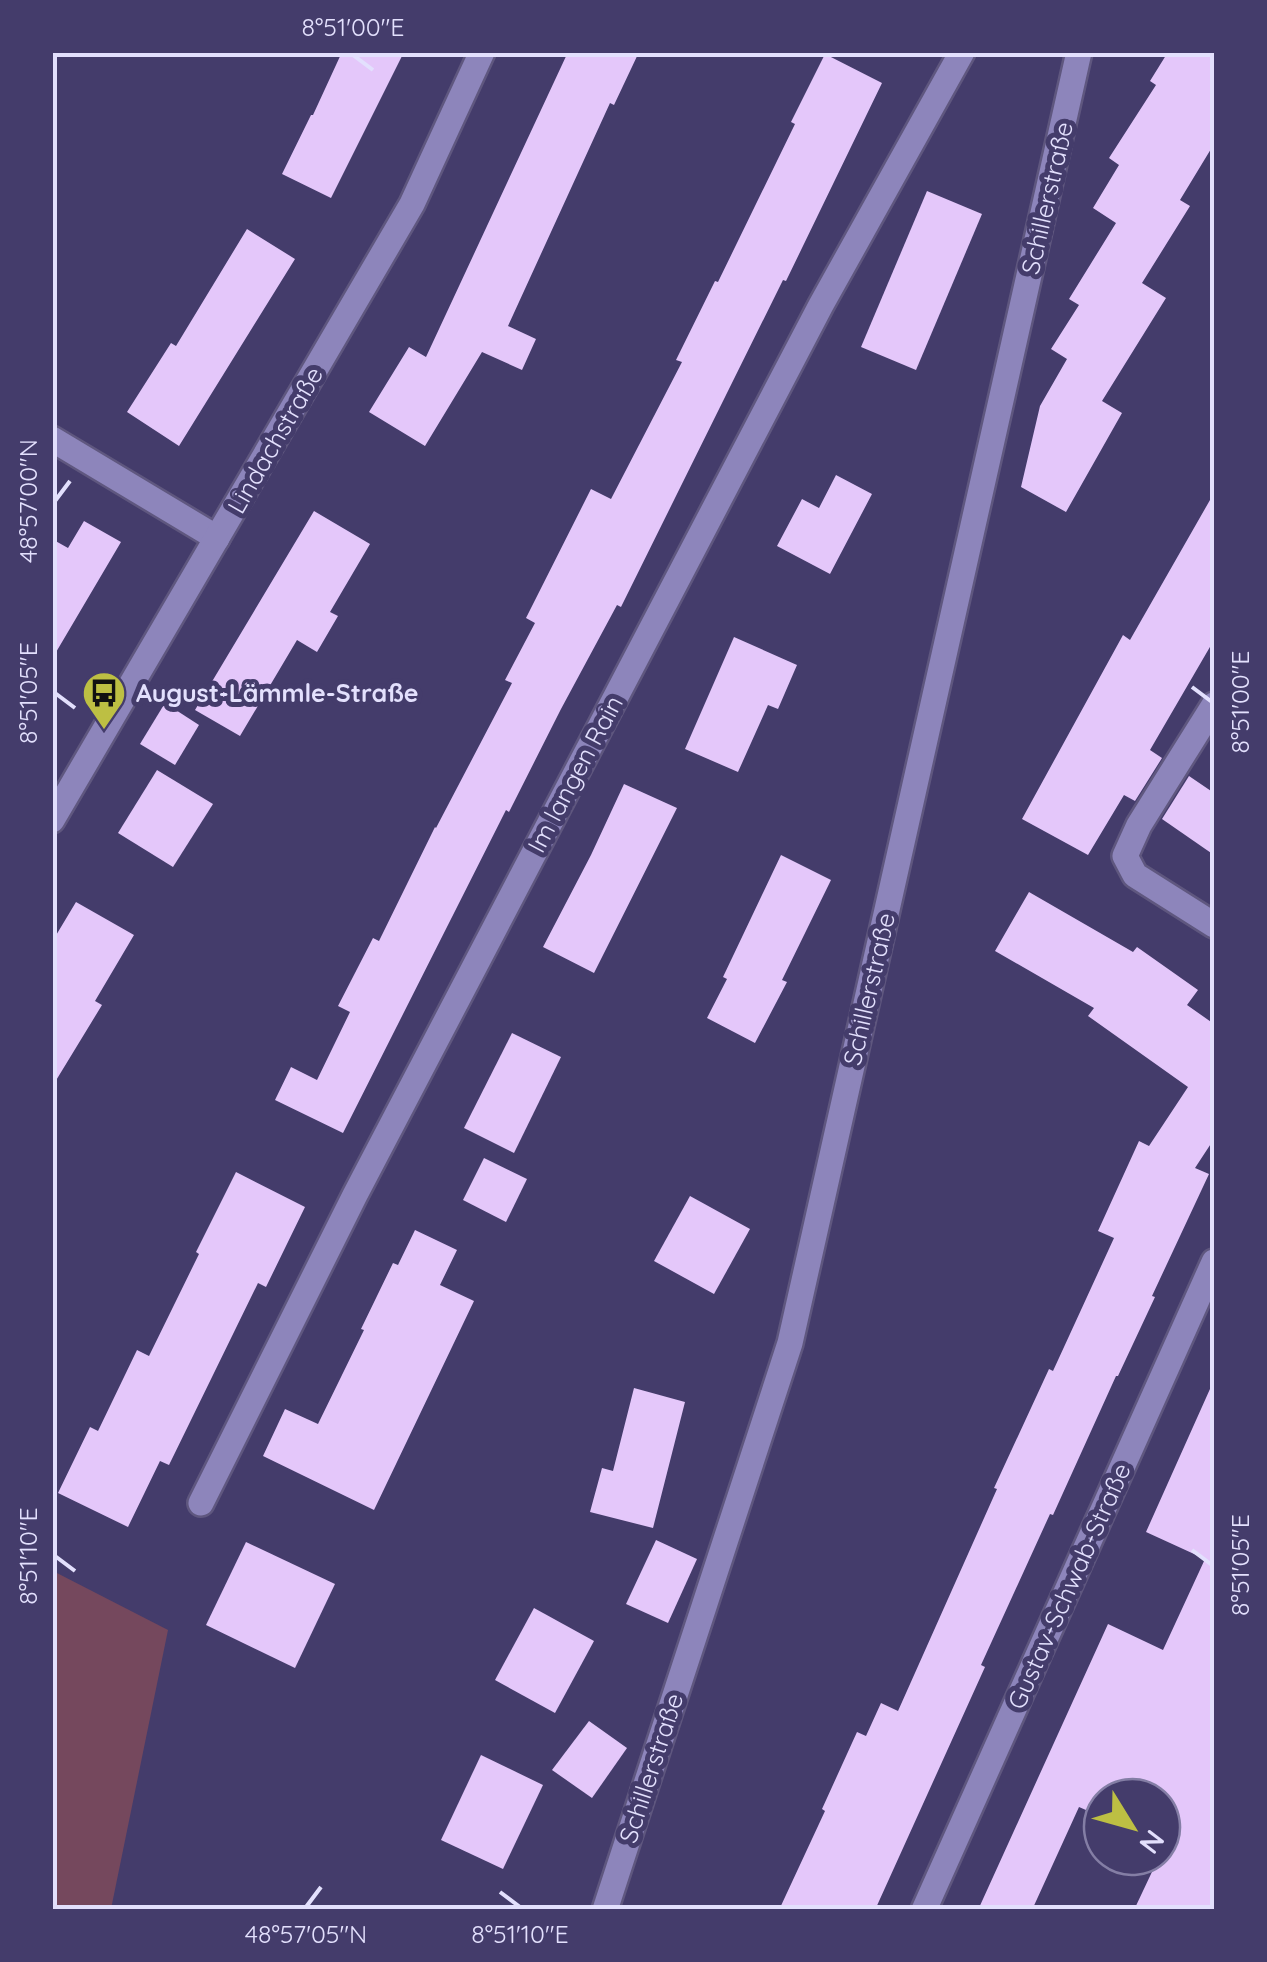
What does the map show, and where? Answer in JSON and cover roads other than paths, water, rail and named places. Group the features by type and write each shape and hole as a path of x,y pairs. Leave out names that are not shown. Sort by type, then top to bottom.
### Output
{"street":[{"name":"Lindachstraße","path":"52,820 412,204 482,52"},
{"name":"Im langen Rain","path":"201,1502 364,1178 821,305 962,52"},
{"name":"Schillerstraße","path":"605,1910 790,1344 1079,52"},
{"path":"52,439 217,538"},
{"path":"1214,705 1124,856 1136,875 1214,925"},
{"name":"Gustav-Schwab-Straße","path":"924,1910 1214,1262"}],"place":[{"name":"August-Lämmle-Straße","path":"104,731"}]}
